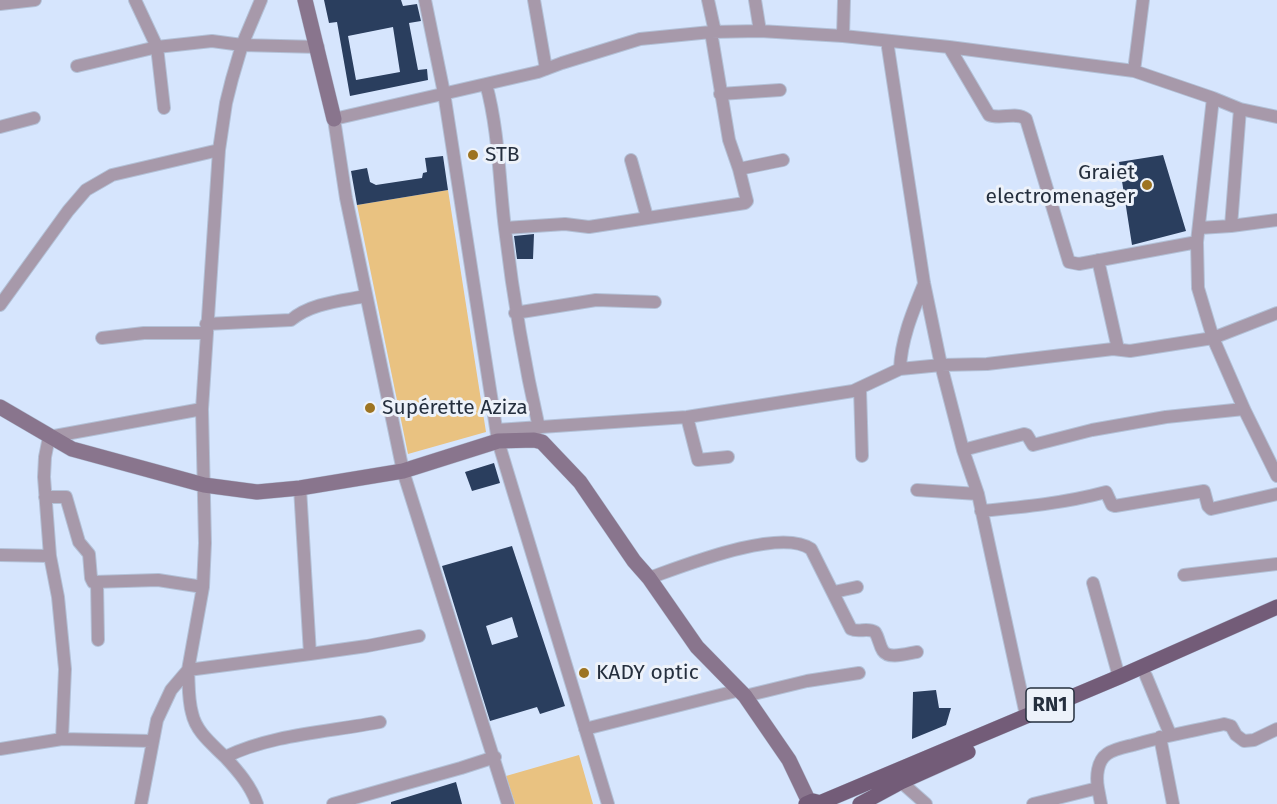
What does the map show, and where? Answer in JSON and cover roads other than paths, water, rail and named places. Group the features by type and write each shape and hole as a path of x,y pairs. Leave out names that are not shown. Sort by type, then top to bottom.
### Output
{"main road":[{"name":"RN1","path":"816,803 891,774 1277,607"},
{"name":"RN1","path":"860,804 902,782 1025,726 1146,676 1239,633 1277,619"}],"street":[{"path":"0,4 35,0"},
{"path":"135,0 158,47 164,108"},
{"path":"257,804 249,787 225,757 209,743 192,714 188,670 203,587 202,409 219,150 226,103 242,45 261,0"},
{"path":"305,0 334,119 346,198 403,471 508,804"},
{"path":"425,0 444,93 498,435 608,804"},
{"path":"534,0 546,69"},
{"path":"505,228 565,224 589,227 746,202 739,169 729,140 720,94 708,0"},
{"path":"755,0 760,31"},
{"path":"843,36 844,0"},
{"path":"1134,71 1143,0"},
{"path":"334,119 546,69 640,39 713,32 760,31 843,36 949,47 1134,71 1240,109 1277,117"},
{"path":"77,66 158,47 212,41 242,45 318,47"},
{"path":"887,41 924,282 941,365 963,450 978,494 1026,715"},
{"path":"949,47 989,115 994,117 1021,115 1026,118 1069,262 1079,264 1197,242"},
{"path":"486,84 497,145 515,313 539,428"},
{"path":"720,94 780,90"},
{"path":"1213,98 1197,242 1198,288 1213,338 1277,476"},
{"path":"1231,226 1240,109"},
{"path":"0,127 34,118"},
{"path":"0,305 68,211 86,190 112,175 219,150"},
{"path":"631,160 647,217"},
{"path":"739,169 783,160"},
{"path":"1199,228 1277,220"},
{"path":"1098,260 1118,349"},
{"path":"900,369 901,350 910,317 924,282"},
{"path":"102,338 291,320 311,308 366,296"},
{"path":"515,313 596,300 655,302"},
{"path":"0,407 72,449 204,485 257,492 300,488 403,471 498,435 539,428 687,417 783,403 860,388 900,369 987,364 1118,349 1130,351 1213,338 1277,313"},
{"path":"860,388 862,456"},
{"path":"49,437 202,409"},
{"path":"963,450 1024,434 1028,435 1033,445 1092,430 1166,417 1244,409"},
{"path":"687,417 698,460 728,457"},
{"path":"498,435 542,442 580,482 697,647 743,693 816,803"},
{"path":"49,437 45,457 45,497 50,556 58,597 65,669 62,739"},
{"path":"300,488 310,654"},
{"path":"917,490 978,494"},
{"path":"981,511 1040,505 1106,492 1112,505 1115,506 1204,491 1211,509 1277,494"},
{"path":"45,497 66,497 79,542 89,554 93,582 158,580 203,587"},
{"path":"649,578 718,553 749,546 798,543 811,549 850,628 854,631 869,629 875,632 886,654 917,652"},
{"path":"0,555 50,556"},
{"path":"1184,575 1277,564"},
{"path":"97,582 98,640"},
{"path":"1093,583 1119,677"},
{"path":"834,592 858,587"},
{"path":"141,804 157,720 171,690 188,670 367,646 419,636"},
{"path":"585,729 743,693 859,673"},
{"path":"1146,676 1165,736 1173,804"},
{"path":"225,757 246,747 278,739 381,722"},
{"path":"1101,804 1097,772 1106,755 1165,736 1228,724 1240,740 1249,741 1277,729"},
{"path":"0,749 62,739 152,741"},
{"path":"333,804 358,801 495,757"},
{"path":"902,782 926,804"},
{"path":"1033,804 1098,788"}],"place":[{"name":"STB","path":"473,155"},
{"name":"Graiet electromenager","path":"1147,185"},
{"name":"Supérette Aziza","path":"370,408"},
{"name":"KADY optic","path":"584,673"}]}
